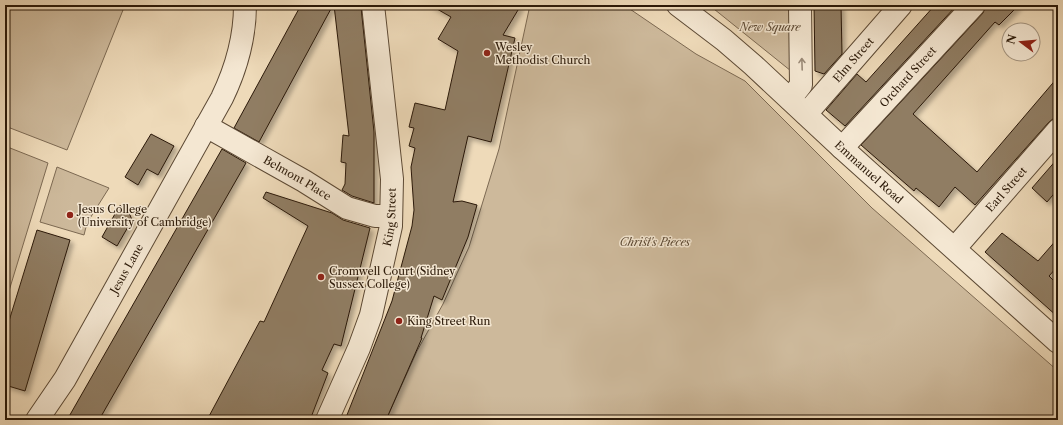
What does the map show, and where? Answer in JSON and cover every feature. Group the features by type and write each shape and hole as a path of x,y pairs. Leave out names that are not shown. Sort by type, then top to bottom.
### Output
{"street":[{"name":"Jesus Lane","path":"37,420 65,379 231,80 245,15 254,5"},
{"name":"King Street","path":"327,420 359,348 371,315 391,226 392,179 373,5"},
{"name":"Emmanuel Road","path":"678,5 724,40 790,98 842,148 1058,342"},
{"path":"790,98 801,84 800,5"},
{"name":"Elm Street","path":"806,114 901,5"},
{"name":"Orchard Street","path":"842,148 974,5"},
{"name":"Belmont Place","path":"206,126 304,181 347,208 375,216 391,216"},
{"name":"Earl Street","path":"955,248 1058,130"}],"green space":[{"path":"5,5 125,5 67,150 5,126"},
{"name":"Christ's Pieces","path":"530,5 624,5 696,54 745,81 872,208 1058,371 1058,420 386,420 417,351 443,304 469,247 499,149"},
{"name":"New Square","path":"709,5 791,5 791,71"},
{"path":"5,146 48,163 5,304"},
{"path":"57,167 109,188 87,223 84,235 40,222"}],"building":[{"path":"301,5 333,5 259,142 234,128"},
{"path":"334,5 360,5 361,7 374,132 374,203 352,196 342,190 345,184 346,163 341,162 343,135 349,136"},
{"path":"430,5 521,5 503,35 515,38 491,142 468,136 453,202 462,201 477,205 468,237 442,300 434,296 422,338 386,420 345,420 392,301 412,226 414,210 411,167 415,148 409,146 414,128 409,127 415,103 445,110 458,51 438,39 451,17"},
{"path":"814,5 841,5 842,54 824,74 815,71"},
{"path":"935,5 957,5 845,126 826,110 857,74 866,82"},
{"path":"986,5 1019,5 999,25 995,22 913,114 977,172 1058,77 1058,115 1049,122 975,205 955,187 939,207 916,188 914,191 861,145 983,13"},
{"path":"151,134 174,146 158,175 147,169 138,185 125,177"},
{"path":"222,149 246,163 99,420 67,420"},
{"path":"1058,158 1058,189 1047,202 1032,188"},
{"path":"266,192 332,213 343,220 370,228 341,346 334,344 322,370 328,373 310,420 207,420 260,321 264,322 308,226 263,198"},
{"path":"120,205 130,215 132,220 117,246 102,237"},
{"path":"37,230 70,240 25,391 5,385 5,334"},
{"path":"1002,233 1038,261 1058,238 1058,266 1049,276 1058,285 1058,317 985,252"}],"place":[{"name":"Wesley Methodist Church","path":"487,53"},
{"name":"Jesus College (University of Cambridge)","path":"70,215"},
{"name":"Cromwell Court (Sidney Sussex College)","path":"321,277"},
{"name":"King Street Run","path":"399,321"}]}
